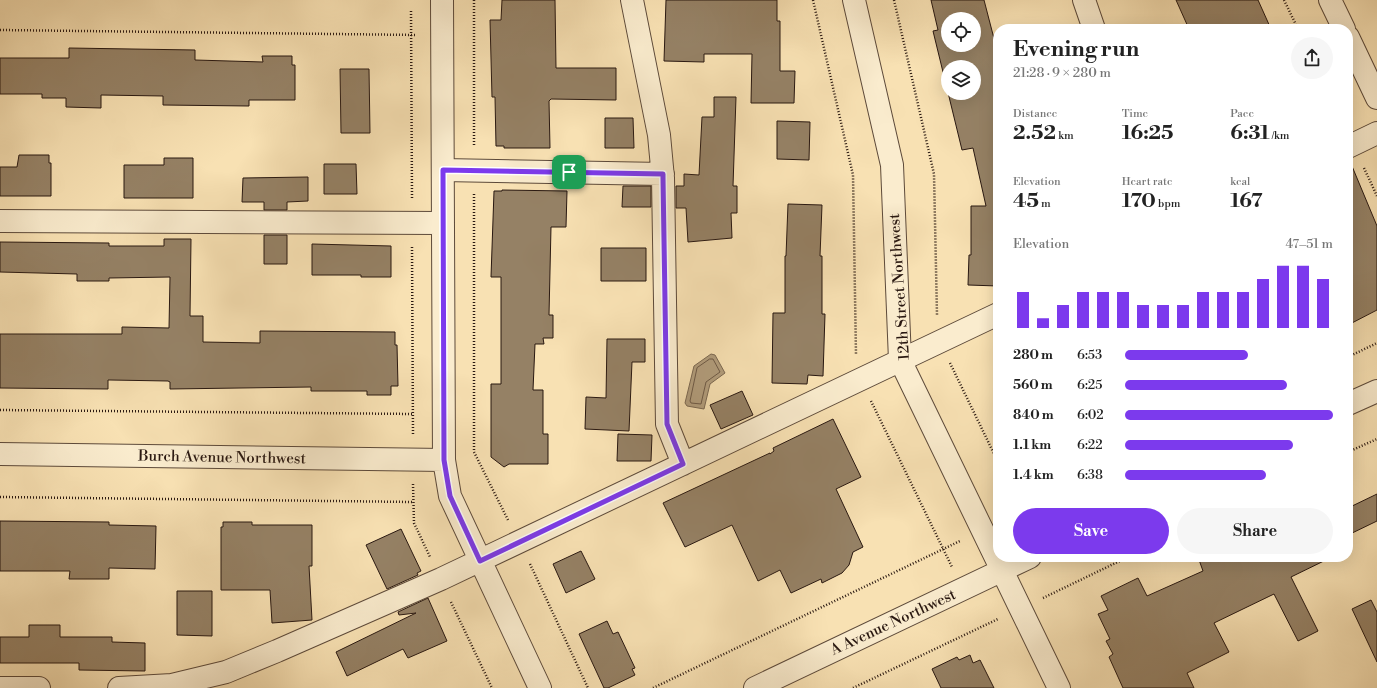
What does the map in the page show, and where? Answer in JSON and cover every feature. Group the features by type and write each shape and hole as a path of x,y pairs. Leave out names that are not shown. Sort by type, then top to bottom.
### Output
{"street":[{"path":"442,0 444,460 450,496 540,688"},
{"path":"632,0 660,135 663,174 667,424 683,464"},
{"name":"12th Street Northwest","path":"854,0 892,165 900,360 993,550"},
{"path":"1084,0 1092,24"},
{"path":"1330,0 1342,24"},
{"path":"1353,48 1377,98"},
{"path":"1353,145 1377,133"},
{"path":"443,170 663,174"},
{"path":"0,221 443,223"},
{"path":"119,688 172,685 226,672 480,561 993,316"},
{"path":"1353,402 1377,390"},
{"name":"Burch Avenue Northwest","path":"0,454 444,460"},
{"name":"12th Street Northwest","path":"999,562 1059,688"},
{"name":"A Avenue Northwest","path":"755,688 1020,562"},
{"path":"0,688 39,688"}],"path":[{"path":"474,0 474,452 520,542 588,688"},
{"path":"813,0 853,175 856,369 954,571"},
{"path":"894,0 934,174 938,336 993,452"},
{"path":"1284,0 1296,24"},
{"path":"0,30 424,35"},
{"path":"1353,355 1377,343"},
{"path":"0,410 413,414"},
{"path":"1353,450 1377,439"},
{"path":"0,497 413,502"},
{"path":"653,688 966,538"},
{"path":"1038,600 1118,562"},
{"path":"853,688 1002,617"}],"water":[{"path":"711,354 715,355 725,373 710,384 704,409 687,406 685,403 694,366"}],"building":[{"path":"502,0 555,0 556,68 616,68 616,100 551,99 549,101 550,148 504,148 504,146 496,146 495,97 492,97 490,20 501,20"},
{"path":"666,0 777,0 777,21 780,21 780,71 795,71 794,103 751,103 752,54 704,54 704,62 664,61"},
{"path":"931,0 984,0 993,35 993,286 968,285 969,255 971,255 971,206 986,206 973,148 962,150 950,100 981,100 981,60 941,60 941,64 933,31 938,30"},
{"path":"1176,0 1258,0 1269,24 1187,24"},
{"path":"69,48 195,50 195,60 263,62 262,56 292,56 292,65 295,65 295,100 249,100 249,106 163,105 163,96 101,95 101,108 66,107 66,98 42,98 42,94 0,94 0,58 69,58"},
{"path":"340,69 369,69 370,133 341,133"},
{"path":"714,97 736,97 733,186 737,186 737,213 731,213 732,238 688,242 686,208 676,208 676,186 684,186 684,174 699,175 702,117 714,117"},
{"path":"605,118 633,118 634,148 605,148"},
{"path":"777,121 810,122 809,160 777,159"},
{"path":"19,155 49,155 49,163 51,163 51,196 0,196 0,167 17,167"},
{"path":"164,158 193,158 193,198 124,198 124,165 164,165"},
{"path":"324,164 356,164 357,194 324,194"},
{"path":"1353,169 1377,226 1377,310 1353,322"},
{"path":"308,177 308,201 287,202 287,210 264,210 264,202 242,202 243,178"},
{"path":"623,186 651,186 651,207 622,207"},
{"path":"494,191 567,191 566,227 551,227 549,315 553,315 553,338 543,338 544,344 535,344 533,390 543,390 543,434 548,434 548,464 509,464 504,467 491,457 491,384 501,384 501,277 491,277"},
{"path":"788,204 822,205 820,256 822,256 822,314 825,314 823,376 808,375 807,384 772,383 773,313 785,313 785,256"},
{"path":"264,235 287,235 287,264 264,264"},
{"path":"164,239 191,239 190,316 203,316 203,342 260,343 260,331 395,332 395,345 397,345 398,386 391,386 391,395 367,395 367,391 311,391 311,387 170,389 170,382 168,381 108,380 108,389 0,388 0,334 122,334 122,327 169,328 170,277 109,278 109,281 77,281 77,274 0,272 0,242 109,243 109,246 164,246"},
{"path":"312,244 391,246 391,277 361,277 361,275 312,275"},
{"path":"601,248 646,248 646,281 601,281"},
{"path":"607,339 645,339 645,362 632,362 629,431 585,429 586,397 606,398"},
{"path":"742,391 753,415 721,429 710,405"},
{"path":"833,419 861,477 836,489 863,547 853,552 849,565 842,573 822,583 821,579 791,593 780,570 758,581 732,525 685,547 663,503 770,454 774,451 773,448"},
{"path":"618,434 652,435 651,461 617,461"},
{"path":"1377,494 1377,521 1353,533 1353,506"},
{"path":"0,521 109,522 109,525 156,526 155,569 109,568 109,579 69,579 70,571 0,571"},
{"path":"223,522 252,522 252,525 312,525 312,566 309,566 312,620 272,623 270,590 221,590 221,527 223,527"},
{"path":"401,529 421,571 417,573 418,575 387,589 366,545"},
{"path":"581,551 595,579 566,593 553,564"},
{"path":"1200,562 1322,562 1291,577 1318,631 1298,641 1274,594 1214,623 1229,652 1187,673 1194,688 1123,688 1109,657 1113,654 1106,641 1110,639 1098,614 1108,610 1101,596 1138,578 1147,596 1203,571"},
{"path":"177,591 212,591 212,636 177,635"},
{"path":"428,598 447,641 408,658 403,649 347,676 336,652 416,613 399,615 398,612"},
{"path":"1371,600 1377,612 1377,662 1352,609"},
{"path":"607,621 613,634 618,632 635,668 632,669 635,675 608,688 604,688 579,634"},
{"path":"29,625 60,625 60,637 112,637 112,642 145,643 145,671 79,670 79,663 0,663 0,637 29,637"},
{"path":"970,655 973,663 980,660 994,688 941,688 932,669 957,657 959,660"}],"route":[{"path":"443,170 569,172 663,174 667,424 683,464 480,561 450,496 444,460 443,170"}]}
